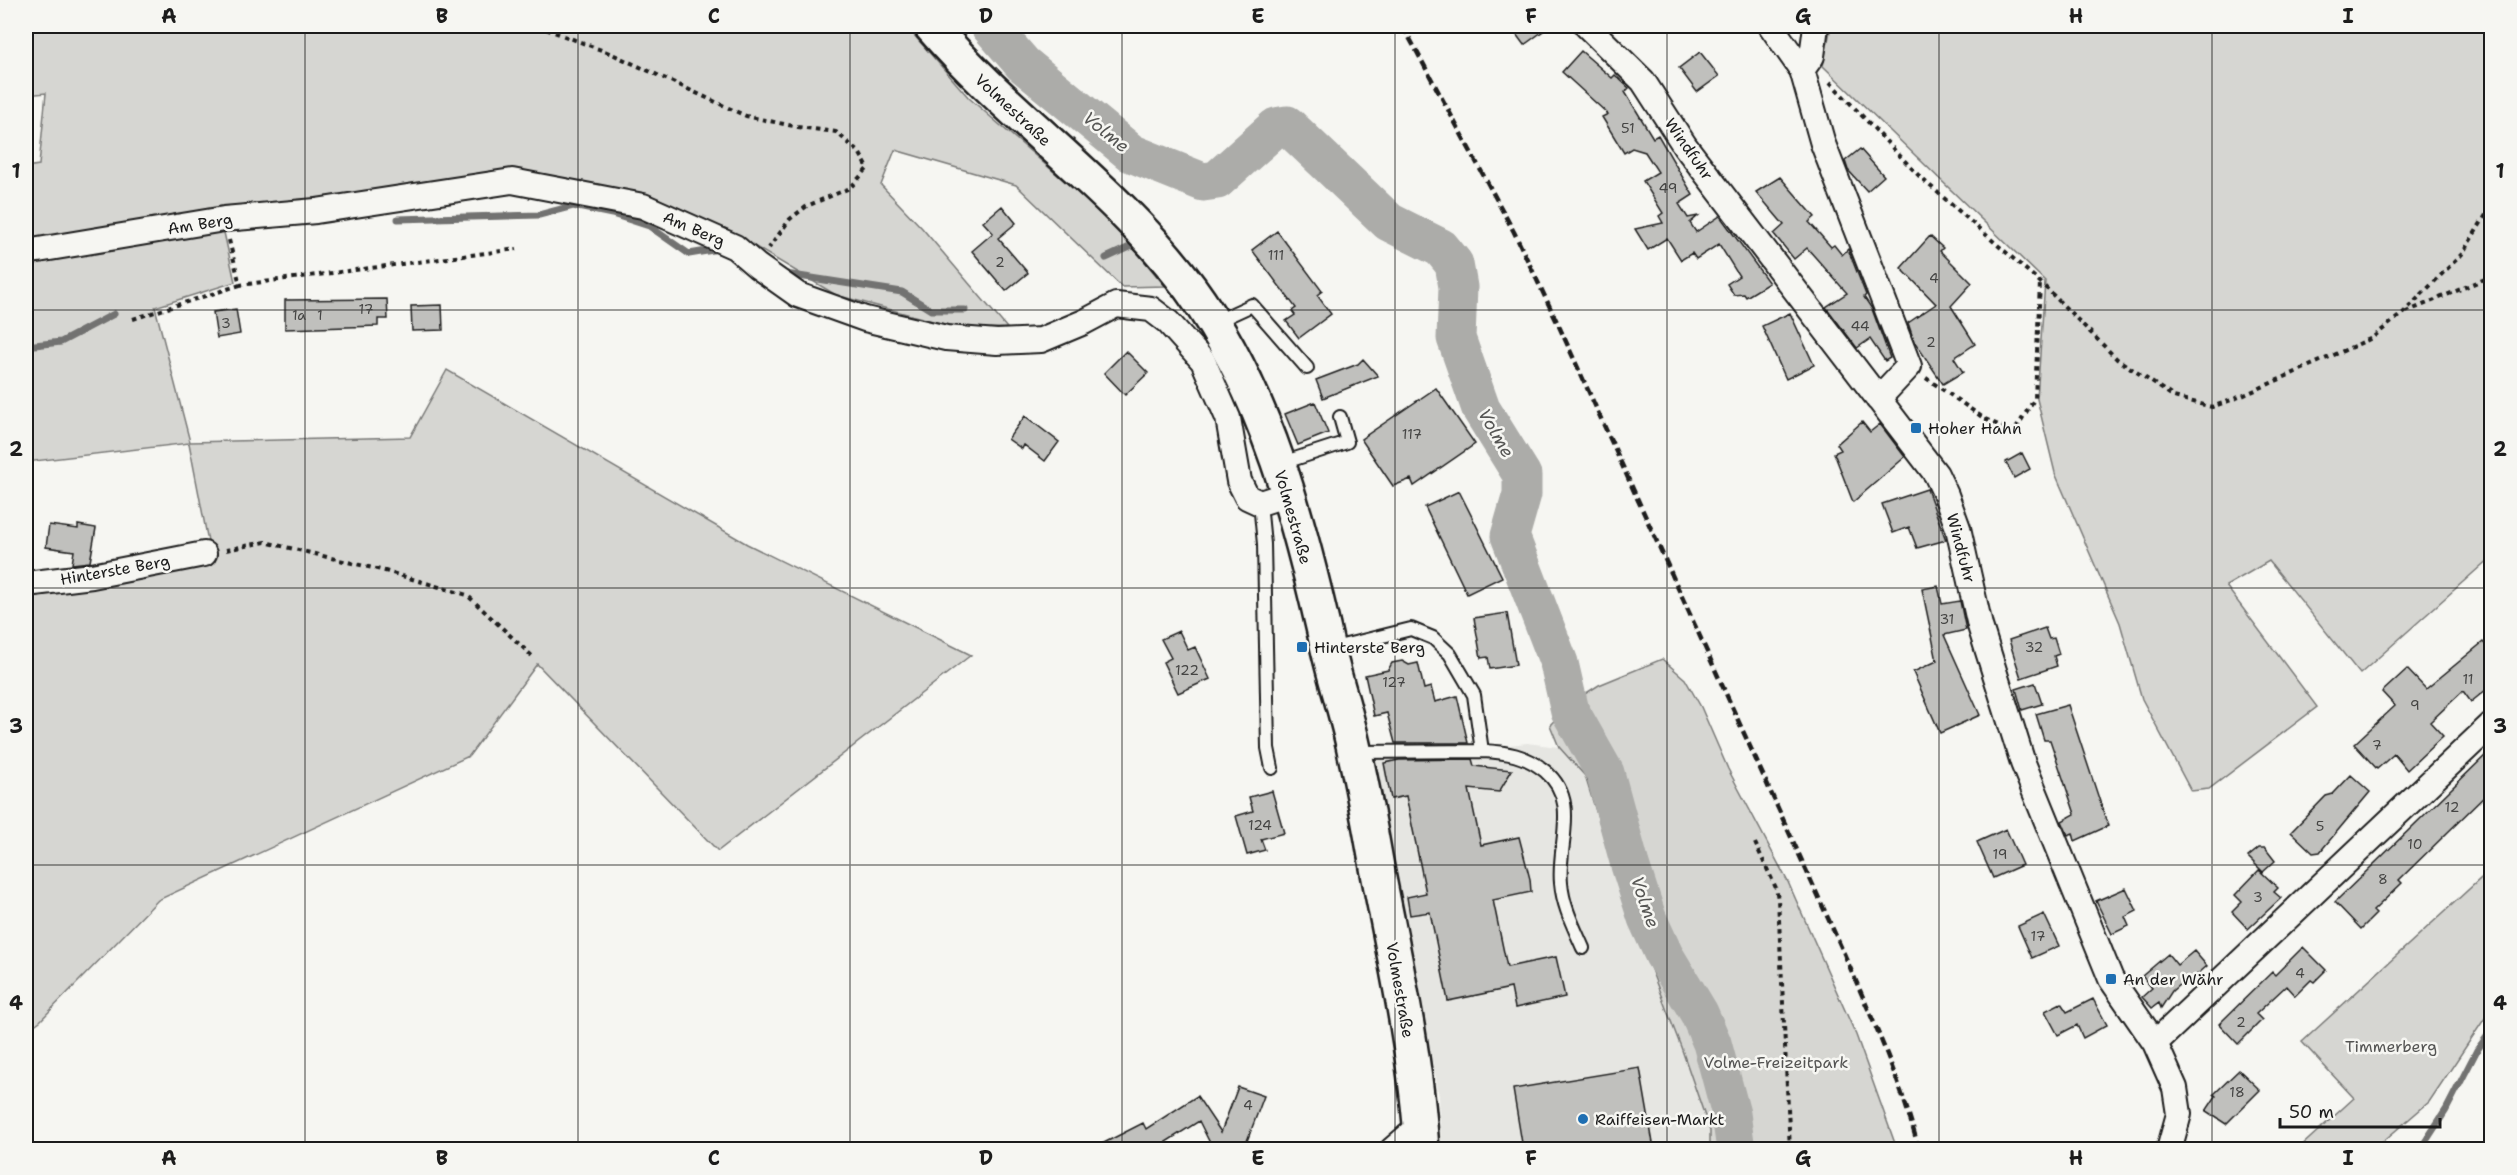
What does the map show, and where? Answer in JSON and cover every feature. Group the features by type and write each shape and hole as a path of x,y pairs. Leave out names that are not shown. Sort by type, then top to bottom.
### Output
{"main road":[{"name":"Volmestraße","path":"931,26 963,63 1112,200 1161,251 1214,323 1254,398 1275,487 1328,650 1355,752 1406,1022 1421,1137"}],"street":[{"name":"Windfuhr","path":"1587,26 1643,81 1685,146 1927,460 1946,495 1960,537 1980,626 2023,764 2111,979 2155,1043 2175,1088 2179,1114 2169,1149"},
{"path":"1771,26 1802,70 1823,144 1909,366 1878,399"},
{"path":"1802,70 1812,56 1816,26"},
{"name":"Am Berg","path":"26,252 224,219 316,211 512,181 643,206 735,246 757,266 798,295 865,319 946,338 997,342 1041,340 1084,322 1116,305 1151,309 1168,322 1203,361 1228,418 1239,481 1247,496 1275,487"},
{"name":"Hinterste Berg","path":"26,584 92,576 204,554"},
{"path":"2155,1043 2492,724"},
{"name":"Volmestraße","path":"1392,1149 1421,1137"}],"lane":[{"path":"1214,323 1252,305 1307,368"},
{"path":"1272,768 1268,748 1264,544 1275,487 1347,442 1340,417"},
{"path":"1328,650 1411,629 1433,638 1450,654 1474,695 1482,751"},
{"path":"1355,752 1508,752 1534,761 1556,780 1562,791 1565,804 1561,883 1568,916 1583,948"}],"path":[{"path":"538,26 612,54 746,116 836,132 859,152 868,168 850,188 807,206 790,219 757,266"},
{"path":"1802,70 1829,81 1920,177 2040,282 2117,359 2174,397 2212,407 2372,338 2403,313 2462,254 2492,206"},
{"path":"224,219 240,285"},
{"path":"133,319 240,285 517,249"},
{"path":"2403,313 2492,276"},
{"path":"1909,366 1984,419 2014,432 2035,398 2040,282"},
{"path":"204,554 265,542 386,571 467,595 532,656"},
{"path":"1755,843 1776,888 1778,900 1790,1149"}],"shaded area":[{"path":"1527,743 1558,747 1585,776 1621,892 1681,1047 1710,1131 1710,1149 1441,1149 1439,1096 1375,760"}],"green space":[{"path":"26,26 906,26 969,98 1121,233 1165,286 1122,287 1016,185 895,150 881,185 922,228 1007,328 963,329 836,295 734,234 509,174 26,242 26,167 39,165 46,93 26,95"},
{"path":"1831,26 2491,26 2491,557 2360,674 2269,561 2226,586 2317,707 2209,789 2191,791 2142,699 2120,623 2055,473 2037,399 2045,281 1823,66"},
{"path":"223,228 235,282 155,307 190,442 410,437 447,370 747,544 971,655 718,851 537,664 469,756 158,900 40,1021 26,1031 26,591 211,557 189,443 26,462 28,352 26,352 26,263"},
{"name":"Volme-Freizeitpark","path":"1662,659 1685,679 1701,707 1728,769 1788,882 1856,1035 1897,1149 1710,1149 1710,1131 1681,1047 1621,892 1585,776 1559,747 1550,725 1572,702 1599,685"},
{"name":"Timmerberg","path":"2491,869 2491,1009 2429,1102 2374,1149 2298,1149 2354,1098 2302,1042"}],"building":[{"path":"1510,26 1550,26 1524,45"},
{"path":"1581,51 1612,78 1615,75 1629,88 1625,92 1653,138 1658,135 1693,195 1679,204 1688,218 1698,216 1690,223 1696,232 1720,216 1769,283 1746,297 1744,294 1734,295 1727,284 1739,276 1719,244 1696,259 1692,253 1681,260 1667,238 1648,250 1635,229 1663,223 1659,216 1663,213 1643,181 1658,172 1645,152 1632,148 1624,153 1602,117 1608,114 1562,72"},
{"path":"1700,52 1719,76 1697,92 1679,68"},
{"path":"1860,149 1884,176 1867,191 1848,170 1845,161"},
{"path":"1780,177 1815,217 1809,222 1831,247 1834,245 1842,255 1848,249 1866,295 1864,297 1872,309 1890,358 1885,361 1870,339 1857,348 1826,307 1847,293 1807,248 1794,259 1774,234 1784,225 1756,192"},
{"path":"1002,206 1016,223 998,238 1028,273 1006,291 972,251 993,233 983,222"},
{"path":"1277,231 1322,291 1317,295 1331,314 1299,338 1286,321 1295,315 1292,311 1296,308 1252,250"},
{"path":"1930,236 1943,248 1940,251 1972,283 1951,306 1975,344 1954,358 1963,372 1943,384 1914,341 1908,323 1936,304 1901,268"},
{"path":"387,299 388,319 378,319 378,326 285,329 285,300"},
{"path":"442,305 443,330 412,331 411,306"},
{"path":"236,309 240,334 217,338 213,312"},
{"path":"1790,313 1814,365 1786,379 1762,326"},
{"path":"1126,351 1148,373 1125,395 1104,373"},
{"path":"1363,359 1378,376 1323,398 1316,380 1358,364"},
{"path":"1436,388 1475,444 1414,486 1411,479 1393,486 1361,439"},
{"path":"1315,402 1328,433 1298,445 1285,414"},
{"path":"1025,416 1059,442 1045,461 1024,445 1022,449 1008,439"},
{"path":"1862,422 1870,432 1880,424 1905,457 1853,502 1834,453 1841,450 1837,444"},
{"path":"2022,453 2030,469 2014,478 2006,462"},
{"path":"1927,489 1946,540 1917,548 1909,527 1893,533 1882,504"},
{"path":"1459,491 1502,577 1467,594 1425,507"},
{"path":"49,525 78,529 78,525 96,528 90,562 72,564 74,551 46,547"},
{"path":"1938,586 1942,604 1960,601 1966,630 1944,635 1980,715 1940,733 1913,672 1937,661 1922,589"},
{"path":"1507,613 1516,665 1490,669 1488,657 1481,658 1474,618"},
{"path":"2045,628 2049,639 2054,638 2059,654 2054,656 2057,666 2021,678 2009,640"},
{"path":"1179,631 1188,650 1195,647 1210,679 1178,693 1163,662 1171,658 1161,639"},
{"path":"2483,642 2492,652 2492,685 2471,702 2463,691 2430,722 2443,736 2407,770 2394,754 2377,769 2354,744 2395,706 2382,692 2407,669 2426,689"},
{"path":"1402,661 1409,665 1418,663 1424,689 1431,687 1435,702 1457,696 1468,743 1395,743 1387,713 1374,716 1365,675 1388,670 1392,663"},
{"path":"2035,683 2042,704 2022,710 2016,689"},
{"path":"2068,705 2108,826 2075,841 2073,833 2068,835 2062,821 2075,814 2050,740 2044,740 2036,714"},
{"path":"2492,749 2492,789 2399,880 2402,883 2373,911 2376,914 2361,929 2335,902"},
{"path":"1472,759 1474,766 1512,770 1499,792 1469,789 1481,845 1519,837 1530,879 1531,892 1493,900 1507,967 1556,957 1565,997 1515,1008 1511,988 1448,1001 1430,912 1410,915 1407,897 1426,893 1406,796 1391,799 1384,763 1399,760"},
{"path":"2351,775 2370,792 2320,852 2313,853 2291,832 2326,796 2333,794"},
{"path":"1272,791 1284,833 1261,839 1265,850 1247,855 1236,816 1253,811 1249,797"},
{"path":"2006,829 2022,865 1993,878 1977,842"},
{"path":"2259,848 2265,848 2275,861 2263,872 2248,857"},
{"path":"2259,870 2278,888 2274,892 2281,898 2248,929 2232,912 2242,902 2235,895"},
{"path":"2126,888 2137,911 2125,917 2129,926 2112,934 2096,901"},
{"path":"2044,914 2059,946 2032,958 2018,926"},
{"path":"2303,947 2326,970 2314,982 2311,980 2295,996 2286,986 2256,1014 2262,1020 2238,1044 2219,1024 2272,972 2275,975"},
{"path":"2194,951 2207,966 2190,981 2187,978 2172,991 2161,1008 2159,1003 2152,1008 2142,997 2152,988 2142,976 2168,954 2177,965"},
{"path":"2093,999 2107,1025 2083,1038 2077,1025 2058,1035 2045,1011 2061,1003 2067,1012"},
{"name":"Raiffeisen-Markt","path":"1640,1068 1654,1149 1523,1149 1513,1089"},
{"path":"2239,1070 2260,1090 2226,1124 2206,1111 2216,1096 2214,1094"},
{"path":"1238,1087 1264,1096 1244,1149 1213,1149 1199,1121 1155,1149 1092,1149 1143,1123 1146,1129 1197,1096 1221,1132"}],"waterway":[{"name":"Volme","path":"990,26 1023,64 1131,153 1203,182 1217,180 1276,127 1287,125 1389,222 1441,248 1454,264 1458,287 1456,338 1481,409 1522,475 1522,494 1510,536 1559,663 1570,711 1605,773 1647,918 1664,955 1699,1013 1712,1043 1731,1114 1736,1150"},
{"path":"398,219 539,215 573,206 612,214 649,226 689,254 713,250"},
{"path":"1106,258 1132,246"},
{"path":"786,274 902,292 931,310 965,310"},
{"path":"26,346 61,342 114,314"},
{"path":"2420,1150 2446,1110 2477,1050 2492,1030"}],"railway":[{"path":"1403,26 1514,232 1558,324 1842,949 1894,1073 1919,1150"}],"place":[{"name":"Hoher Hahn","path":"1916,428"},
{"name":"Hinterste Berg","path":"1302,647"},
{"name":"An der Währ","path":"2111,979"},
{"name":"Raiffeisen-Markt","path":"1583,1119"}]}
